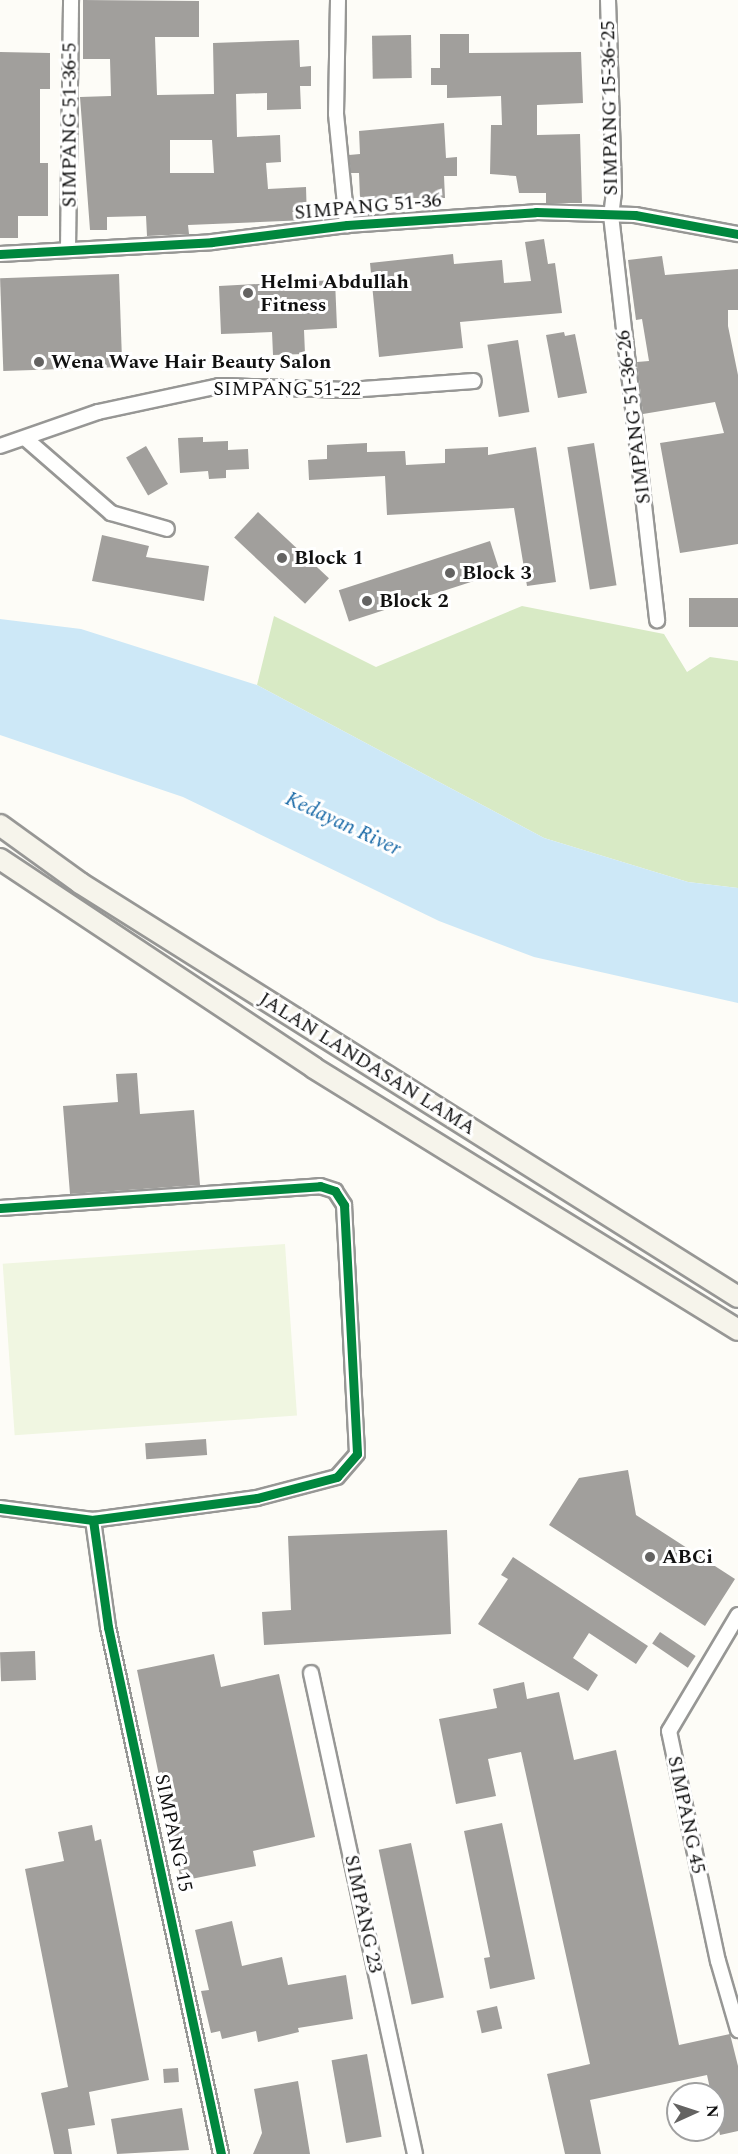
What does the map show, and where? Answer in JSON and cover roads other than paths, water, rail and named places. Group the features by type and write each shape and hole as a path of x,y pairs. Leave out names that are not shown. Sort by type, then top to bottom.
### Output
{"main road":[{"name":"JALAN LANDASAN LAMA","path":"0,825 80,883 738,1298"},
{"name":"JALAN LANDASAN LAMA","path":"0,859 314,1068 738,1330"}],"street":[{"name":"SIMPANG 51-36-5","path":"68,250 71,0"},
{"path":"338,0 336,114 347,225"},
{"name":"SIMPANG 15-36-25","path":"608,0 614,192 611,215"},
{"name":"SIMPANG 51-36","path":"0,254 212,242 347,225 536,212 635,215 738,234"},
{"name":"SIMPANG 51-36-26","path":"611,215 657,620"},
{"name":"SIMPANG 51-22","path":"0,446 26,439 98,412 219,386 349,390 474,381"},
{"path":"26,439 111,513 167,529"},
{"path":"0,1209 320,1186 335,1191 344,1205 357,1454 337,1477 257,1498 93,1520 0,1509"},
{"name":"SIMPANG 15","path":"93,1520 108,1627 221,2154"},
{"name":"SIMPANG 45","path":"738,1615 669,1731 715,1950 738,2030"},
{"name":"SIMPANG 23","path":"310,1673 415,2154"}],"water":[{"name":"Kedayan River","path":"0,619 81,629 257,685 544,838 688,882 738,888 738,1003 534,957 439,921 183,797 0,735"}],"place":[{"name":"Helmi Abdullah Fitness","path":"248,293"},
{"name":"Wena Wave Hair Beauty Salon","path":"39,362"},
{"name":"Block 1","path":"282,558"},
{"name":"Block 3","path":"450,573"},
{"name":"Block 2","path":"367,601"},
{"name":"ABCi","path":"650,1557"}]}
